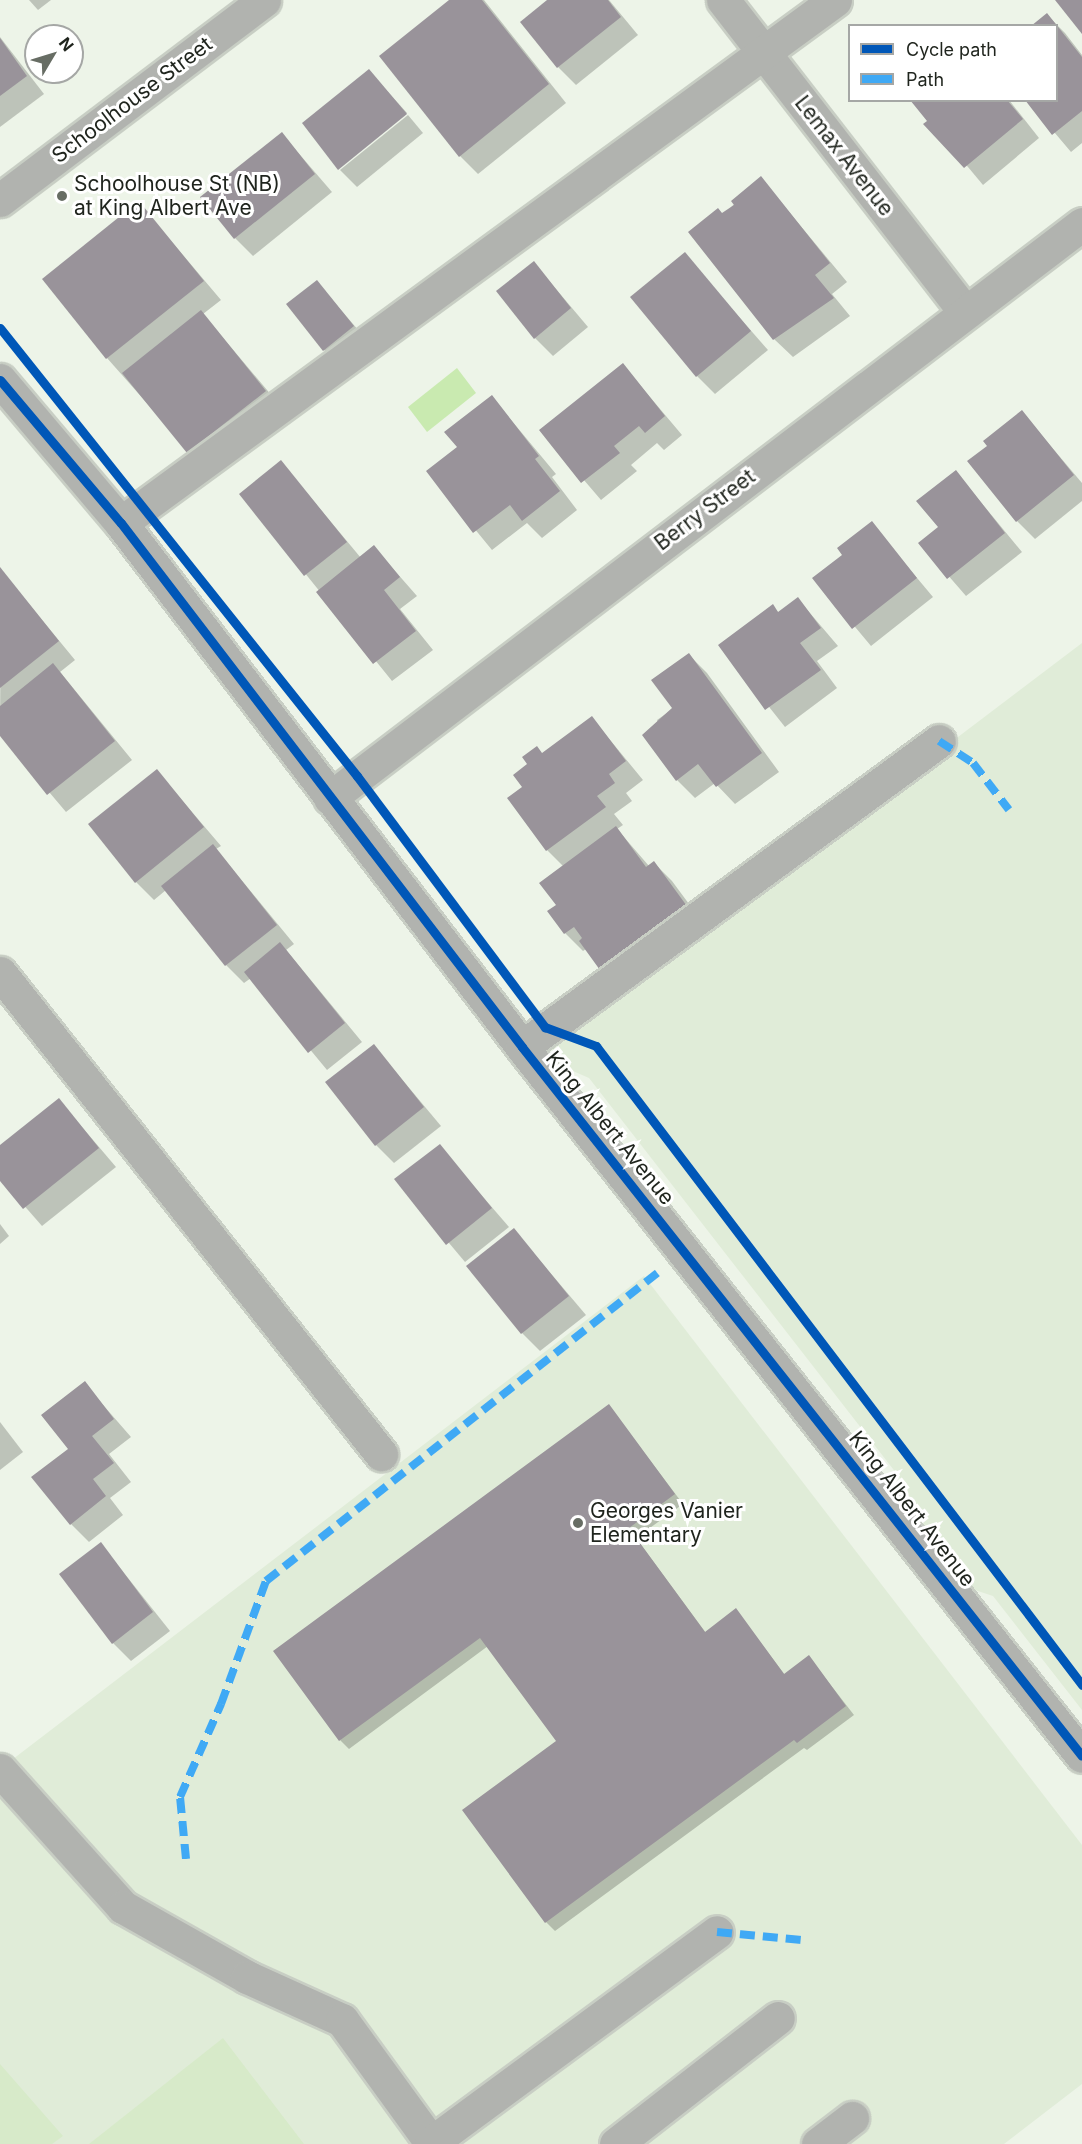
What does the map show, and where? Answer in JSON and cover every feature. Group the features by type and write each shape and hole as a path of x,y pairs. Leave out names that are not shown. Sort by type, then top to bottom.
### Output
{"street":[{"name":"Schoolhouse Street","path":"0,200 264,0"},
{"name":"Lemax Avenue","path":"723,0 964,312"},
{"path":"121,523 835,0"},
{"name":"Berry Street","path":"330,798 1082,224"},
{"name":"King Albert Avenue","path":"0,380 121,523 522,1047 1082,1756"},
{"path":"522,1047 939,741"},
{"path":"0,973 381,1454"},
{"path":"0,1770 123,1906 247,1977 342,2020 431,2143 717,1932"},
{"path":"616,2144 778,2018"},
{"path":"818,2144 852,2118"}],"shaded area":[{"path":"457,368 476,393 427,432 408,407"},
{"path":"1082,643 1082,1710 993,1596 975,1590 911,1508 907,1487 589,1078 566,1068 549,1047"},
{"name":"Georges Vanier Elementary","path":"644,1276 1082,1845 1082,2084 1004,2144 0,2144 0,1769"},
{"path":"223,2038 304,2144 89,2144"},
{"path":"0,2064 63,2136 52,2144 0,2144"}],"building":[{"path":"449,0 482,0 549,84 459,157 379,56"},
{"path":"547,0 608,0 621,17 557,68 520,22"},
{"path":"1055,0 1082,0 1082,34"},
{"path":"1047,13 1056,24 1033,24"},
{"path":"1058,27 1082,57 1082,111 1052,135 1027,102 1058,102"},
{"path":"0,38 24,72 24,78 0,96"},
{"path":"369,69 407,114 338,170 302,123"},
{"path":"912,102 1009,102 1023,119 964,168 923,124 927,121"},
{"path":"282,132 315,174 234,239 200,197"},
{"path":"761,176 830,263 815,275 834,298 773,340 688,232 718,208 722,213 734,205 731,201"},
{"path":"139,201 204,281 106,359 42,279"},
{"path":"685,252 751,331 696,377 630,297"},
{"path":"534,261 571,308 534,339 496,291"},
{"path":"317,280 354,326 323,351 286,304"},
{"path":"201,310 266,391 187,453 122,373"},
{"path":"623,363 665,416 645,433 639,426 614,446 620,453 581,483 539,430"},
{"path":"492,395 539,456 535,459 560,491 522,521 510,505 473,533 426,471 457,447 444,432"},
{"path":"1022,410 1074,475 1016,522 967,461 987,446 983,441"},
{"path":"281,460 347,542 304,576 239,494"},
{"path":"956,470 1005,533 947,579 918,543 938,527 916,501"},
{"path":"872,521 917,578 852,629 812,578 842,555 837,548"},
{"path":"374,545 400,577 384,590 416,631 373,664 316,592"},
{"path":"0,567 59,641 0,688"},
{"path":"798,597 821,628 800,643 821,670 765,710 718,645 773,604 778,612"},
{"path":"689,653 762,753 716,787 698,764 676,781 642,735 672,708 651,680"},
{"path":"53,663 115,741 47,795 0,736 0,706"},
{"path":"592,716 626,761 609,774 615,783 597,796 606,807 546,851 507,798 522,787 513,775 527,764 522,757 537,746 542,753"},
{"path":"157,769 204,827 135,883 88,824"},
{"path":"616,826 646,867 654,861 692,913 605,977 579,941 582,938 574,927 564,934 547,911 556,905 539,883"},
{"path":"213,844 277,925 225,966 161,886"},
{"path":"280,942 345,1023 308,1053 244,972"},
{"path":"374,1044 424,1107 375,1146 325,1082"},
{"path":"59,1098 99,1148 23,1209 0,1181 0,1145"},
{"path":"440,1144 492,1208 446,1245 394,1179"},
{"path":"514,1228 569,1296 521,1334 466,1266"},
{"path":"85,1381 114,1419 92,1436 114,1463 93,1479 106,1496 70,1525 31,1477 68,1449 41,1415"},
{"path":"609,1404 675,1494 629,1528 705,1632 736,1608 784,1674 809,1655 846,1706 797,1743 794,1740 545,1923 462,1810 556,1741 480,1638 339,1741 273,1651"},
{"path":"101,1542 153,1612 112,1644 59,1574"}],"marked path":[{"path":"939,741 973,763 1009,810"},
{"path":"186,1859 180,1797 221,1704 266,1581 660,1271"},
{"path":"717,1932 802,1940"}],"cycle path":[{"path":"0,328 357,776 545,1027 596,1046 1082,1685"},
{"path":"0,380 121,523 522,1047 1082,1756"}],"place":[{"name":"Schoolhouse St (NB) at King Albert Ave","path":"62,196"},
{"name":"Georges Vanier Elementary","path":"578,1523"}]}
